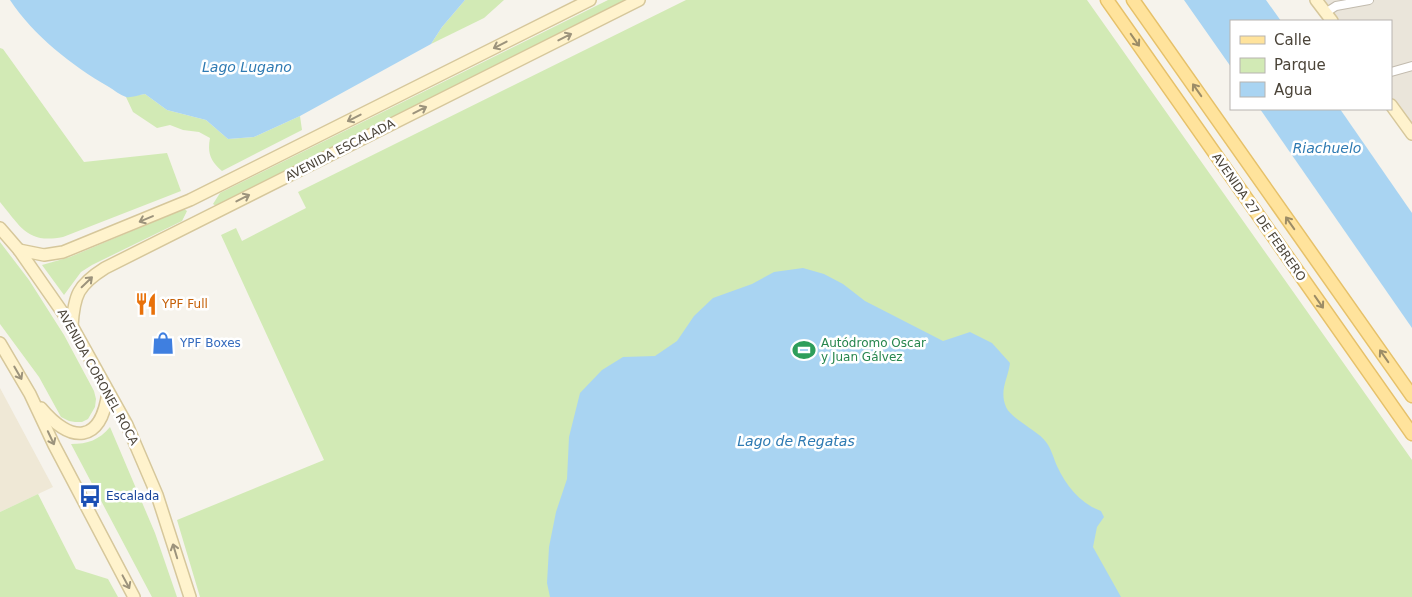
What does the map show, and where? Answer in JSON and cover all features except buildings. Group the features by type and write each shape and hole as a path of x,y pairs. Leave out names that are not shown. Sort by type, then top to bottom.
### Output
{"main road":[{"name":"AVENIDA ESCALADA","path":"19,250 44,256 63,252 190,200 590,0"},
{"name":"AVENIDA ESCALADA","path":"72,326 74,306 80,289 92,276 639,0"},
{"name":"AVENIDA 27 DE FEBRERO","path":"1107,0 1412,434"},
{"name":"AVENIDA 27 DE FEBRERO","path":"1133,0 1412,396"},
{"path":"1316,0 1328,17"},
{"path":"1392,105 1412,134"},
{"path":"190,200 200,220"},
{"name":"AVENIDA CORONEL ROCA","path":"0,228 19,250 72,326 127,425 158,495 190,597"},
{"path":"2,348 30,394 58,453 134,597"},
{"path":"30,394 58,426 79,434 95,427 104,411 108,392"}],"street":[{"path":"1328,17 1336,6 1369,0"},
{"path":"1392,72 1412,66"}],"shaded area":[{"path":"1321,0 1412,0 1412,130 1392,100 1392,20 1335,20"},
{"path":"0,388 53,487 0,512"}],"green space":[{"path":"465,0 504,0 484,18 431,44 442,27"},
{"path":"608,0 626,0 216,206 213,204 220,193"},
{"name":"Autódromo Oscar y Juan Gálvez","path":"686,0 1087,0 1412,460 1412,597 200,597 177,520 324,460 221,235 236,228 242,241 306,208 298,192"},
{"path":"0,48 3,49 84,162 167,153 181,191 63,237 41,238 26,232 0,202"},
{"path":"145,94 167,110 206,120 228,139 254,137 300,116 302,130 222,171 211,157 209,148 210,138 199,132 183,130 170,125 157,128 133,112 126,97"},
{"path":"184,209 187,211 182,221 81,272 64,295 42,265 70,257"},
{"path":"0,242 29,280 64,335 94,391 95,407 88,419 82,422 69,421 61,417 39,377 0,324"},
{"path":"110,427 155,533 177,597 152,597 71,444 93,440"},
{"path":"38,494 76,569 108,579 118,597 0,597 0,512"}],"water":[{"name":"Lago Lugano","path":"10,0 465,0 442,27 431,44 300,116 254,137 228,139 206,120 167,110 145,94 126,97 119,94 54,49 30,26"},
{"path":"1184,0 1266,0 1280,20 1230,20 1230,66"},
{"name":"Riachuelo","path":"1261,110 1341,110 1412,213 1412,328"},
{"name":"Lago de Regatas","path":"803,268 824,274 843,284 865,301 943,341 970,332 992,343 1010,363 1003,395 1006,407 1013,416 1046,442 1057,466 1075,493 1087,504 1101,511 1104,517 1097,527 1093,547 1121,597 550,597 547,583 549,547 556,512 567,479 569,437 580,393 602,370 623,357 655,356 677,341 694,316 713,298 752,284 774,272"}],"place":[{"name":"YPF Full","path":"146,304"},
{"name":"YPF Boxes","path":"163,343"},
{"name":"Autódromo Oscar y Juan Gálvez","path":"804,350"},
{"name":"Escalada","path":"90,496"}]}
